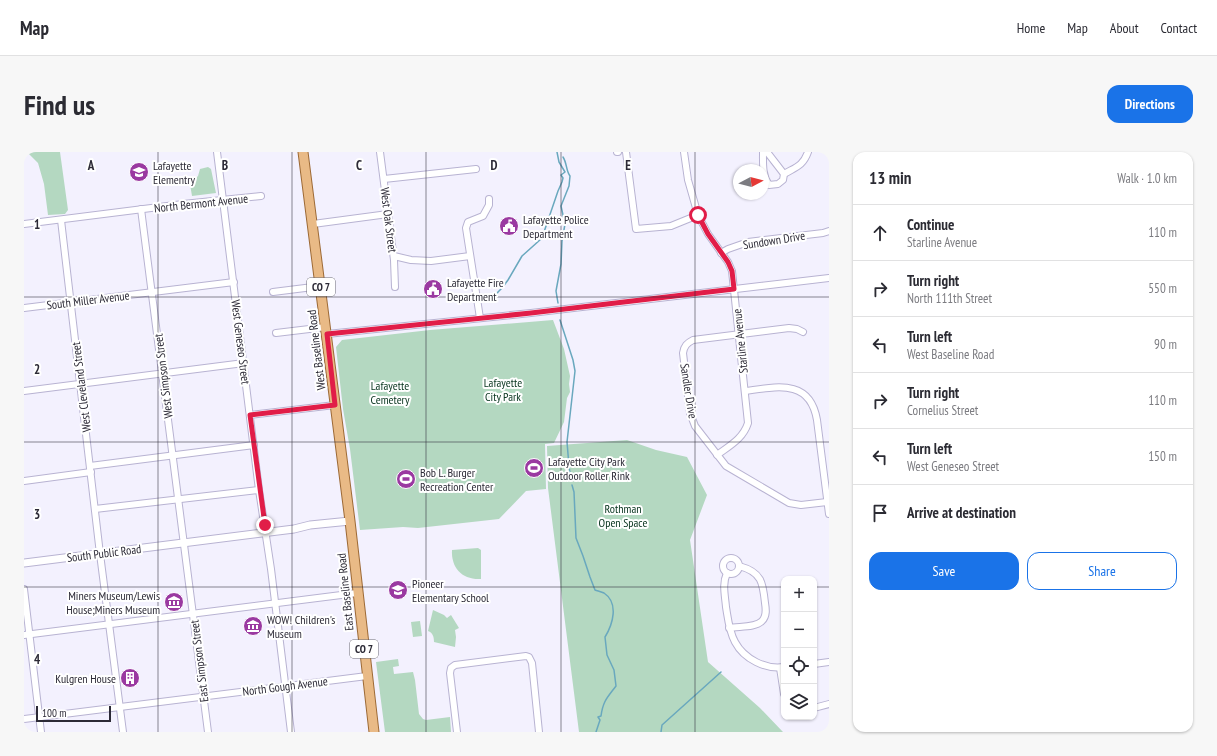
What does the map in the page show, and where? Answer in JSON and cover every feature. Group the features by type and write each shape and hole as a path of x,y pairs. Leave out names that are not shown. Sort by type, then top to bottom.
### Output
{"main road":[{"name":"West Baseline Road","path":"303,152 350,521"},
{"name":"East Baseline Road","path":"350,521 374,732"}],"street":[{"name":"West Geneseo Street","path":"217,152 250,415 276,604 291,732"},
{"name":"West Oak Street","path":"380,152 394,256 395,287"},
{"path":"626,152 636,229 672,226 698,215"},
{"name":"Starline Avenue","path":"684,152 688,180 698,215 708,234 728,262 732,271 739,334 748,423 746,430 741,437 717,455"},
{"path":"763,152 766,180 769,185 778,184 783,180 784,174 767,152"},
{"path":"784,174 800,165 808,152"},
{"path":"384,179 476,169"},
{"name":"North Bermont Avenue","path":"24,224 261,196"},
{"path":"480,318 478,296 466,228 468,222 483,216 489,205 489,200"},
{"name":"West Simpson Street","path":"141,209 184,542"},
{"path":"313,224 388,214"},
{"name":"West Cleveland Street","path":"61,220 100,554 123,732"},
{"name":"Sundown Drive","path":"721,253 748,242 829,231"},
{"path":"394,256 411,260 431,261 470,256"},
{"path":"276,333 326,331 480,318 688,296 829,278"},
{"name":"South Miller Avenue","path":"24,308 234,282"},
{"path":"273,292 321,286"},
{"path":"739,334 789,328 797,329 803,332"},
{"name":"Sandler Drive","path":"739,334 693,340 684,347 683,353 692,421 726,466 790,503 801,505 828,502"},
{"path":"24,391 244,364"},
{"path":"745,391 789,387 808,398 816,413 829,514"},
{"path":"250,415 335,405"},
{"path":"24,481 172,455 254,445"},
{"path":"95,509 260,490"},
{"name":"South Public Road","path":"24,563 350,521"},
{"name":"East Simpson Street","path":"184,542 208,732"},
{"path":"728,558 736,559 739,562 738,570 735,573 727,574 722,567 725,560 728,558"},
{"path":"729,628 757,624 764,618 766,613 764,586 761,580 748,568 739,566"},
{"path":"727,574 724,590 729,628 735,643 755,662 766,666 781,668"},
{"path":"24,589 27,635 41,732"},
{"path":"27,635 358,593"},
{"path":"457,732 450,673 451,668 455,664 522,656 529,657 532,663 539,732"},
{"path":"817,664 829,662"},
{"name":"North Gough Avenue","path":"24,719 367,676"},
{"path":"817,707 829,704"}],"green space":[{"path":"27,152 60,152 68,210 65,214 48,215 44,184 38,163"},
{"path":"208,167 211,169 216,193 192,196 190,184 198,176 200,169"},
{"name":"Lafayette City Park","path":"553,320 564,349 570,376 570,392 567,398 564,422 554,443 545,444 546,489 526,491 499,519 418,528 403,527 360,530 336,347 342,340 430,330"},
{"name":"Rothman Open Space","path":"627,440 656,450 687,457 707,495 690,540 708,662 760,708 783,732 579,732 548,488 547,446"},
{"path":"478,548 481,550 481,579 474,579 459,572 453,562 452,550"},
{"path":"433,610 447,618 451,615 459,628 455,630 455,647 434,642 433,635 428,631"},
{"path":"420,621 422,636 413,637 411,622"},
{"path":"398,659 399,666 393,667 394,674 413,672 419,714 426,720 450,717 451,732 385,732 376,662"}],"waterway":[{"path":"495,297 508,280 522,256 541,239 544,232 562,182 563,178 561,175 565,172 559,162 557,152"},
{"path":"558,303 556,291 561,264 562,241 565,224 561,206 569,186 570,176 563,157"},
{"path":"560,320 575,371 567,442 571,480"},
{"path":"572,485 574,492 576,538 595,590 604,593 609,597 613,608 612,620 605,637 607,655 614,670 616,686 604,703 601,716 598,717 600,720 596,732"},
{"path":"661,732 662,725 721,672"}],"place":[{"name":"Lafayette Elementry","path":"139,172"},
{"name":"Lafayette Police Department","path":"509,226"},
{"name":"Lafayette Fire Department","path":"433,289"},
{"name":"Lafayette City Park Outdoor Roller Rink","path":"534,468"},
{"name":"Bob L. Burger Recreation Center","path":"406,479"},
{"name":"Pioneer Elementary School","path":"398,590"},
{"name":"Miners Museum/Lewis House;Miners Museum","path":"174,602"},
{"name":"WOW! Children's Museum","path":"253,626"},
{"name":"Kulgren House","path":"130,678"}],"route":[{"path":"265,525 250,415 335,405 327,334 688,296 734,289 732,271 728,262 708,234 698,215"}],"park label":[{"name":"Lafayette Cemetery","path":"390,392"}]}
